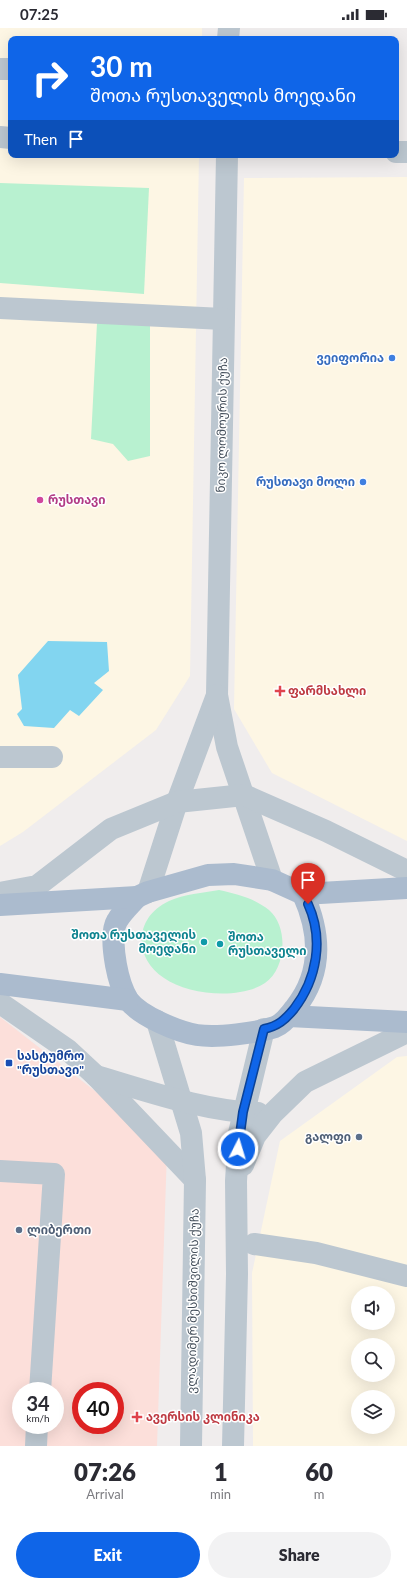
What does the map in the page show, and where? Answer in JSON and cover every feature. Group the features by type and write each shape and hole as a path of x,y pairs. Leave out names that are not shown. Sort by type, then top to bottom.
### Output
{"main road":[{"path":"0,905 142,894 208,875 234,874 272,880 303,894 407,888"},
{"path":"142,894 116,922 113,949 118,975 128,1000 147,1016 197,1035 228,1036 275,1027 289,1016 302,999 309,986 317,958 316,936 312,914 303,894"},
{"path":"0,984 128,1000"},
{"path":"289,1016 407,1022"}],"street":[{"name":"ნიკო ლომოურის ქუჩა","path":"227,158 217,695 227,747 244,796"},
{"path":"0,308 223,319"},
{"name":"ნიკო ლომოურის ქუჩა","path":"177,802 217,695"},
{"path":"0,757 52,757"},
{"path":"244,796 272,880"},
{"path":"0,893 37,886 111,829 177,802 244,796 326,831 407,871"},
{"path":"142,894 177,802"},
{"path":"0,1003 68,1050 96,1076 195,1180"},
{"path":"157,1020 191,1133 195,1180"},
{"path":"233,1446 237,1274 236,1181 239,1134 243,1112 264,1029"},
{"path":"236,1181 255,1136 273,1113 305,1082 407,1032"},
{"path":"96,1076 182,1101 243,1112 273,1113"},
{"path":"0,1171 54,1174 41,1382"},
{"name":"ვლადიმერ მესხიშვილის ქუჩა","path":"191,1446 195,1180"},
{"path":"254,1244 316,1253 407,1276"},
{"path":"36,1446 37,1434"}],"shaded area":[{"path":"0,28 202,28 202,36 8,36 8,158 199,158 190,676 156,730 23,832 0,846"},
{"path":"407,177 407,841 272,773 234,709 244,178"},
{"path":"0,1017 127,1116 167,1151 157,1446 0,1446"},
{"path":"407,1056 407,1446 253,1446 252,1273 280,1141 397,1057"}],"green space":[{"path":"0,183 149,188 144,294 0,283"},
{"path":"150,321 150,456 128,461 113,444 91,439 97,323"},
{"path":"219,890 257,902 269,910 275,917 280,927 282,937 281,958 272,977 265,983 242,992 200,992 174,984 154,970 147,960 143,949 142,938 144,927 149,917 157,908 169,901 181,897"}],"water":[{"path":"48,641 107,642 109,671 94,683 103,690 79,716 70,710 54,728 24,726 17,714 22,709 18,675"}],"place":[{"name":"ვეიფორია","path":"392,358"},
{"name":"რუსთავი მოლი","path":"363,482"},
{"name":"რუსთავი","path":"40,500"},
{"name":"ფარმსახლი","path":"280,691"},
{"name":"შოთა რუსთაველის მოედანი","path":"204,942"},
{"name":"შოთა რუსთაველი","path":"220,944"},
{"name":"სასტუმრო \"რუსთავი\"","path":"9,1063"},
{"name":"გალფი","path":"359,1137"},
{"name":"ლიბერთი","path":"19,1230"},
{"name":"ავერსის კლინიკა","path":"137,1417"}],"route":[{"path":"238,1149 243,1112 264,1029 275,1027 289,1016 302,999 312,979 317,958 316,936 312,914 308,904"}]}
